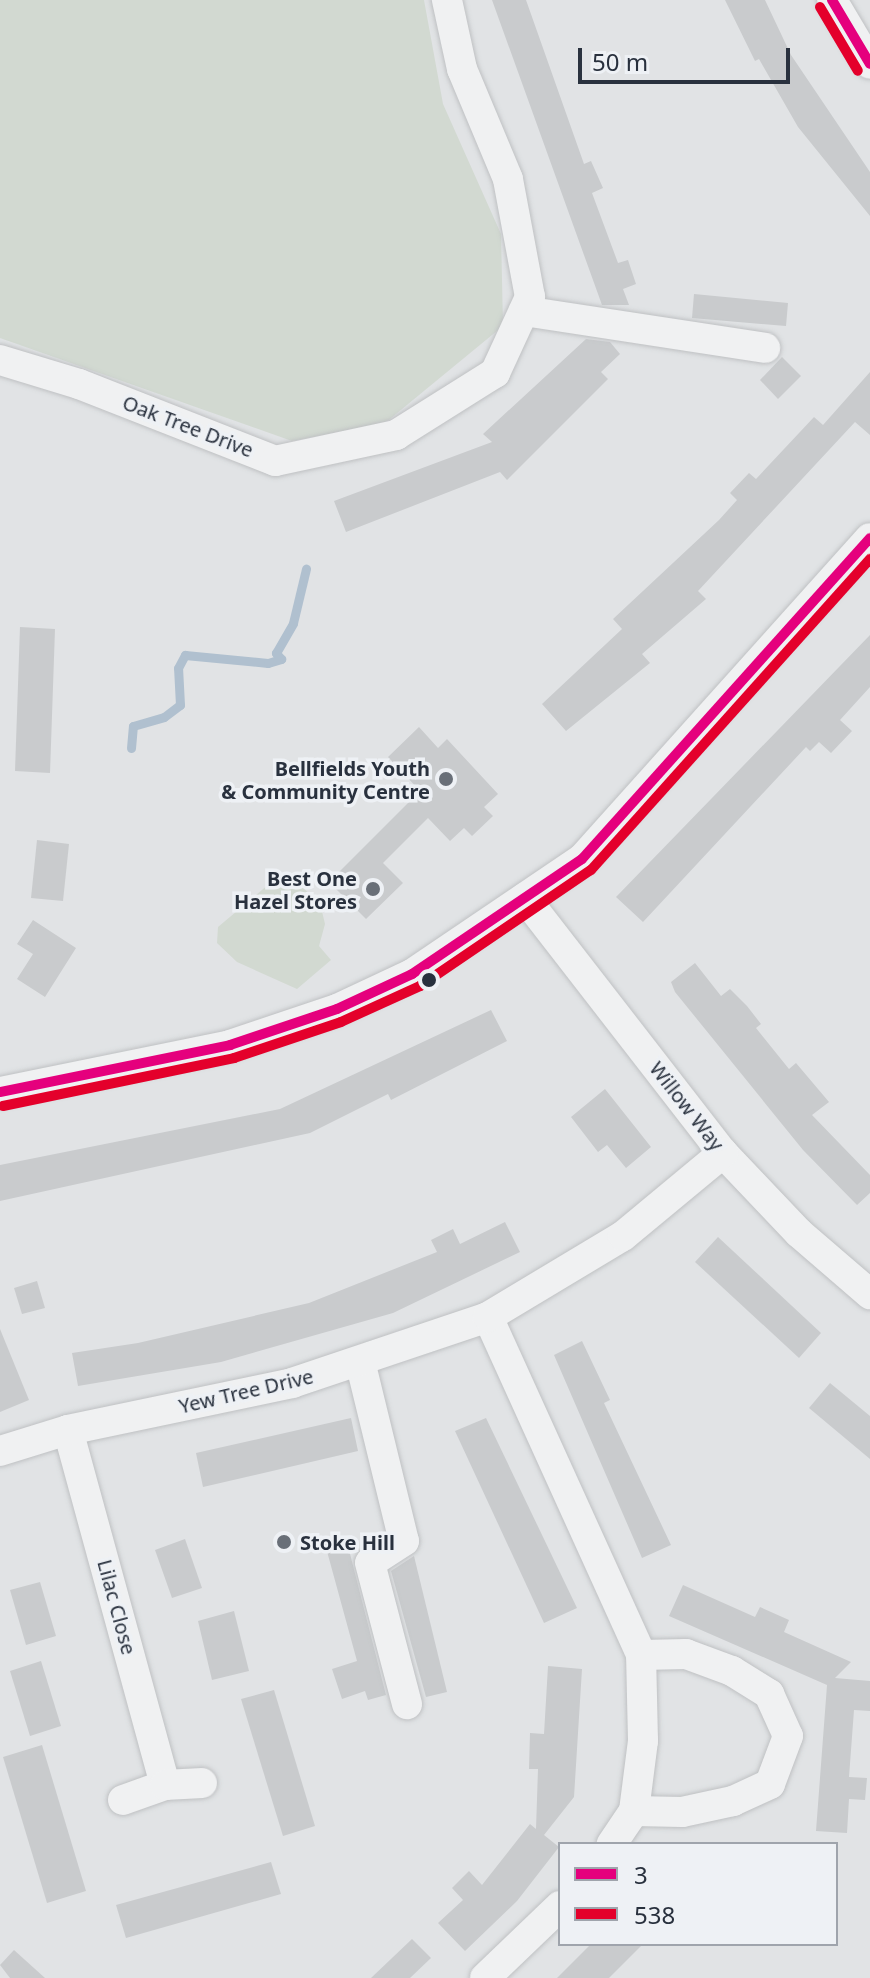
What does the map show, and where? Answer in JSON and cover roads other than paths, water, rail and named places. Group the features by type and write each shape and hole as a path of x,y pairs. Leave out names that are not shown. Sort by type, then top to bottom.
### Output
{"street":[{"name":"Oak Tree Drive","path":"0,360 79,384 275,461 396,435 495,373 530,297 508,179 462,69 447,0"},
{"path":"832,0 870,64"},
{"path":"524,311 765,348"},
{"path":"0,1092 230,1045 337,1009 412,974 582,859 870,538"},
{"name":"Willow Way","path":"525,898 723,1153 799,1233 870,1294"},
{"name":"Yew Tree Drive","path":"0,1451 68,1430 292,1383 488,1317 623,1236 723,1153"},
{"path":"488,1317 641,1655 643,1741 634,1811 613,1842"},
{"path":"360,1361 404,1541 370,1563 407,1704"},
{"name":"Lilac Close","path":"68,1430 165,1785"},
{"path":"634,1811 682,1812 733,1801 770,1784 788,1736 769,1694 732,1671 686,1654 641,1655"},
{"path":"123,1800 165,1785 202,1783"},
{"path":"485,1978 558,1908"}],"waterway":[{"path":"131,748 133,726 164,717 180,705 178,668 185,655 268,663 281,659 276,653 293,623 306,569"}],"place":[{"name":"Bellfields Youth & Community Centre","path":"446,779"},
{"name":"Best One Hazel Stores","path":"373,889"},
{"name":"Stoke Hill","path":"284,1542"}]}
